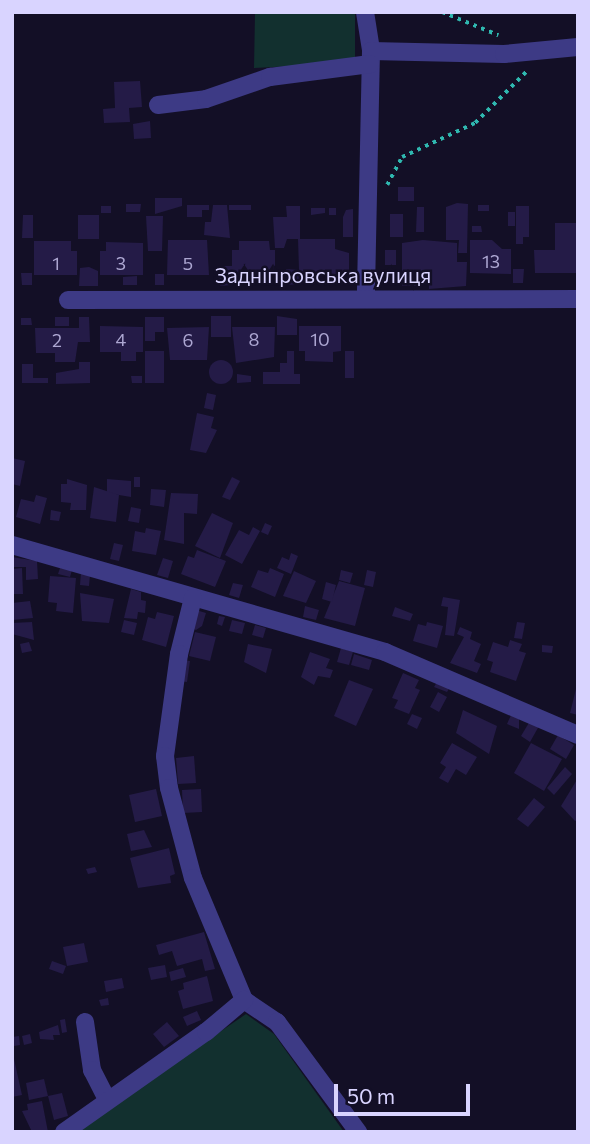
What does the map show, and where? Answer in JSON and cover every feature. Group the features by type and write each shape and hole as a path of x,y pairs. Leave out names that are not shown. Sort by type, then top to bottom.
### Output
{"street":[{"path":"365,12 370,57 366,297"},
{"path":"158,105 206,99 270,77 370,57 527,52 578,47"},
{"name":"Задніпровська вулиця","path":"68,300 366,297 578,299"},
{"path":"12,545 385,652 578,735"},
{"path":"193,598 168,720 169,788 193,878 244,1000 277,1022 358,1132"},
{"path":"64,1132 107,1099 206,1032 244,1000"},
{"path":"85,1022 92,1070 107,1099"}],"path":[{"path":"442,12 527,52"},
{"path":"369,214 402,157 475,123 547,50"}],"green space":[{"path":"355,12 355,59 337,64 254,68 255,14"},
{"path":"246,1014 274,1034 344,1132 74,1132"}],"building":[{"path":"140,81 142,107 129,108 130,122 104,123 103,109 115,108 114,82"},
{"path":"150,121 151,138 134,139 133,124"},
{"path":"398,187 414,187 414,201 398,201"},
{"path":"155,198 182,198 182,206 155,214"},
{"path":"457,203 468,204 467,253 458,253 459,240 446,240 446,207"},
{"path":"126,204 141,204 140,212 126,212"},
{"path":"187,205 209,205 209,210 202,210 202,217 187,217"},
{"path":"213,205 227,205 230,238 204,235 205,222 211,222"},
{"path":"229,205 251,205 251,210 229,210"},
{"path":"478,205 489,205 489,211 478,211"},
{"path":"101,206 111,206 111,213 101,213"},
{"path":"286,206 300,206 300,239 287,239 284,248 275,248 273,217 287,217"},
{"path":"516,206 529,206 529,237 523,237 523,244 516,244"},
{"path":"417,207 424,207 424,232 416,232"},
{"path":"311,208 325,208 325,213 311,215"},
{"path":"329,208 336,208 336,215 329,215"},
{"path":"353,209 353,237 343,237 343,217 346,210"},
{"path":"508,212 515,212 515,226 508,226"},
{"path":"390,214 403,214 403,237 390,237"},
{"path":"23,215 33,215 33,238 22,238"},
{"path":"78,215 99,215 99,239 78,239"},
{"path":"146,216 163,216 162,251 148,251"},
{"path":"555,223 576,223 577,273 535,273 534,250 555,250"},
{"path":"472,226 481,226 482,232 472,232"},
{"path":"298,239 335,239 335,249 349,253 349,274 299,274 299,284 286,285 286,269 299,270"},
{"path":"168,240 207,240 209,275 167,275"},
{"path":"423,240 457,243 457,262 467,262 466,286 429,289 429,274 417,274 417,286 402,286 402,243"},
{"path":"470,240 492,240 502,249 511,249 511,274 470,273"},
{"path":"34,241 71,241 71,251 77,251 77,275 34,275"},
{"path":"239,241 269,241 270,250 275,250 275,275 231,275 231,285 220,286 219,266 232,266 232,250 239,250"},
{"path":"106,242 143,243 143,275 100,275 100,251 106,251"},
{"path":"385,250 396,250 396,265 385,265"},
{"path":"89,267 98,271 98,286 79,286 80,268"},
{"path":"513,269 524,269 523,283 513,283"},
{"path":"21,273 32,273 32,285 22,285"},
{"path":"155,274 164,274 164,285 155,285"},
{"path":"137,276 137,285 123,285 123,277"},
{"path":"211,316 231,316 231,337 211,337"},
{"path":"277,316 297,319 297,335 277,335"},
{"path":"55,317 69,317 69,326 55,326"},
{"path":"79,317 89,317 90,342 78,342 75,362 55,362 55,353 36,353 35,328 79,328"},
{"path":"145,317 164,317 164,332 155,332 155,341 145,341"},
{"path":"21,318 31,318 32,325 21,325"},
{"path":"100,326 143,327 143,352 136,352 136,361 121,361 121,352 100,352"},
{"path":"299,326 341,326 341,351 333,352 333,362 305,361 305,351 299,351"},
{"path":"209,327 207,360 170,360 167,328"},
{"path":"232,327 275,327 274,357 236,363"},
{"path":"145,351 164,351 164,383 145,383"},
{"path":"287,351 294,351 294,374 300,374 300,384 263,384 263,372 280,372 280,363 287,363"},
{"path":"345,351 354,351 354,378 345,378"},
{"path":"221,360 230,363 233,372 230,381 221,384 212,381 209,372 212,363"},
{"path":"79,362 90,362 90,383 56,384 56,373 79,369"},
{"path":"22,364 33,364 33,378 48,378 48,383 22,383"},
{"path":"237,374 251,376 251,382 237,383"},
{"path":"131,376 142,376 142,383 132,383"},
{"path":"207,393 216,395 213,410 204,408"},
{"path":"197,413 214,417 211,428 217,430 206,453 190,450"},
{"path":"12,458 25,461 20,486 12,484"},
{"path":"134,477 140,477 140,487 134,487"},
{"path":"232,477 240,481 230,500 222,497"},
{"path":"67,479 87,485 86,510 70,510 71,503 61,502 61,484 67,484"},
{"path":"107,479 131,481 131,497 107,493"},
{"path":"94,487 119,495 116,522 90,518"},
{"path":"151,489 166,490 164,507 150,505"},
{"path":"171,493 198,494 197,514 184,513 184,544 164,540"},
{"path":"36,495 47,498 40,524 16,517 21,499 34,502"},
{"path":"131,507 141,509 139,523 128,521"},
{"path":"51,510 61,512 59,521 50,520"},
{"path":"212,513 233,523 220,558 195,546"},
{"path":"265,523 272,526 268,535 261,532"},
{"path":"253,527 260,531 242,564 225,555 239,530 249,535"},
{"path":"146,528 161,531 156,555 132,551 135,531 145,533"},
{"path":"114,543 123,545 119,561 110,559"},
{"path":"197,550 226,561 215,587 181,574 188,556 194,558"},
{"path":"291,553 298,556 291,574 277,568 282,557 289,560"},
{"path":"12,557 37,561 38,579 26,580 26,567 12,567"},
{"path":"163,558 173,561 168,578 157,575"},
{"path":"22,568 23,594 12,594 12,569"},
{"path":"60,568 72,570 70,577 58,574"},
{"path":"270,568 284,574 275,597 251,587 258,570 268,573"},
{"path":"341,570 353,573 350,583 339,580"},
{"path":"367,570 376,572 373,587 364,585"},
{"path":"294,571 316,581 306,603 283,596"},
{"path":"81,572 90,575 89,586 80,585"},
{"path":"50,576 76,578 73,613 56,611 57,603 48,602"},
{"path":"339,581 365,588 355,626 324,618"},
{"path":"326,582 336,585 332,602 322,599"},
{"path":"233,583 243,585 239,598 229,595"},
{"path":"131,589 141,592 141,600 146,601 145,613 138,612 137,619 124,618"},
{"path":"80,593 114,599 109,623 82,621"},
{"path":"443,597 460,600 454,636 445,635 448,607 441,606"},
{"path":"30,601 33,618 12,620 12,603"},
{"path":"305,606 319,610 316,620 303,617"},
{"path":"395,607 413,614 410,621 392,616"},
{"path":"196,610 206,613 202,626 196,630 191,628"},
{"path":"157,612 174,616 166,647 142,640 148,617 155,619"},
{"path":"219,616 225,617 222,626 217,624"},
{"path":"124,620 137,623 134,635 121,632"},
{"path":"232,620 245,623 242,634 229,631"},
{"path":"32,622 34,640 12,634 12,623"},
{"path":"427,622 443,626 437,648 413,641 418,624 426,626"},
{"path":"517,622 525,623 522,639 514,638"},
{"path":"255,625 266,628 263,638 252,635"},
{"path":"460,627 472,632 470,639 481,644 474,661 481,664 477,673 450,663 464,637 457,634"},
{"path":"195,632 216,637 210,661 189,656"},
{"path":"510,640 522,644 519,651 526,653 516,681 490,672 493,662 487,660 493,642 508,647"},
{"path":"29,642 32,651 22,653 20,644"},
{"path":"248,644 272,649 266,673 244,662"},
{"path":"542,645 553,646 552,653 542,652"},
{"path":"341,648 353,652 349,665 337,662"},
{"path":"310,652 330,659 326,668 333,670 330,678 318,676 314,685 301,677"},
{"path":"354,654 372,660 369,670 351,665"},
{"path":"183,660 190,661 187,682 179,681"},
{"path":"403,673 419,680 415,688 420,690 409,714 394,708 398,700 392,698"},
{"path":"349,680 373,689 356,726 334,716"},
{"path":"437,682 450,687 447,692 434,687"},
{"path":"578,685 578,715 570,713"},
{"path":"438,692 447,697 439,712 430,707"},
{"path":"463,710 497,726 489,754 456,733"},
{"path":"412,714 422,718 417,729 407,724"},
{"path":"511,715 519,718 519,729 507,724"},
{"path":"530,721 539,726 530,742 521,736"},
{"path":"558,735 574,745 566,759 550,749"},
{"path":"452,743 477,757 466,775 456,769 448,783 439,778 446,767 440,763"},
{"path":"531,743 562,759 544,791 514,773"},
{"path":"194,756 196,783 178,784 176,758"},
{"path":"565,767 572,774 554,795 547,788"},
{"path":"578,778 578,820 575,821 561,806"},
{"path":"156,789 162,816 135,822 129,795"},
{"path":"201,789 202,812 183,813 182,790"},
{"path":"534,798 545,807 528,827 517,819"},
{"path":"144,830 152,847 131,851 127,834"},
{"path":"169,848 175,874 170,876 171,883 138,888 130,858"},
{"path":"95,867 97,872 88,874 86,869"},
{"path":"204,932 215,969 205,971 202,959 177,966 172,951 159,955 156,945"},
{"path":"84,943 88,962 67,966 63,947"},
{"path":"52,961 66,966 63,974 49,969"},
{"path":"165,965 167,977 151,980 148,968"},
{"path":"183,968 186,977 171,981 169,972"},
{"path":"207,976 213,1001 183,1009 178,991 184,989 183,983"},
{"path":"122,978 124,988 106,992 104,981"},
{"path":"108,998 109,1005 101,1006 99,1000"},
{"path":"197,1011 201,1020 187,1026 183,1017"},
{"path":"65,1019 67,1032 62,1033 60,1020"},
{"path":"167,1022 179,1036 164,1047 153,1034"},
{"path":"58,1025 60,1035 53,1035 54,1040 40,1039 39,1032"},
{"path":"30,1034 32,1043 24,1045 22,1036"},
{"path":"19,1036 20,1045 14,1046 12,1037"},
{"path":"14,1059 22,1095 12,1097 12,1060"},
{"path":"44,1079 48,1096 29,1100 26,1083"},
{"path":"62,1093 68,1116 54,1120 48,1096"},
{"path":"42,1101 48,1132 32,1132 22,1111 28,1110 27,1104"}]}
